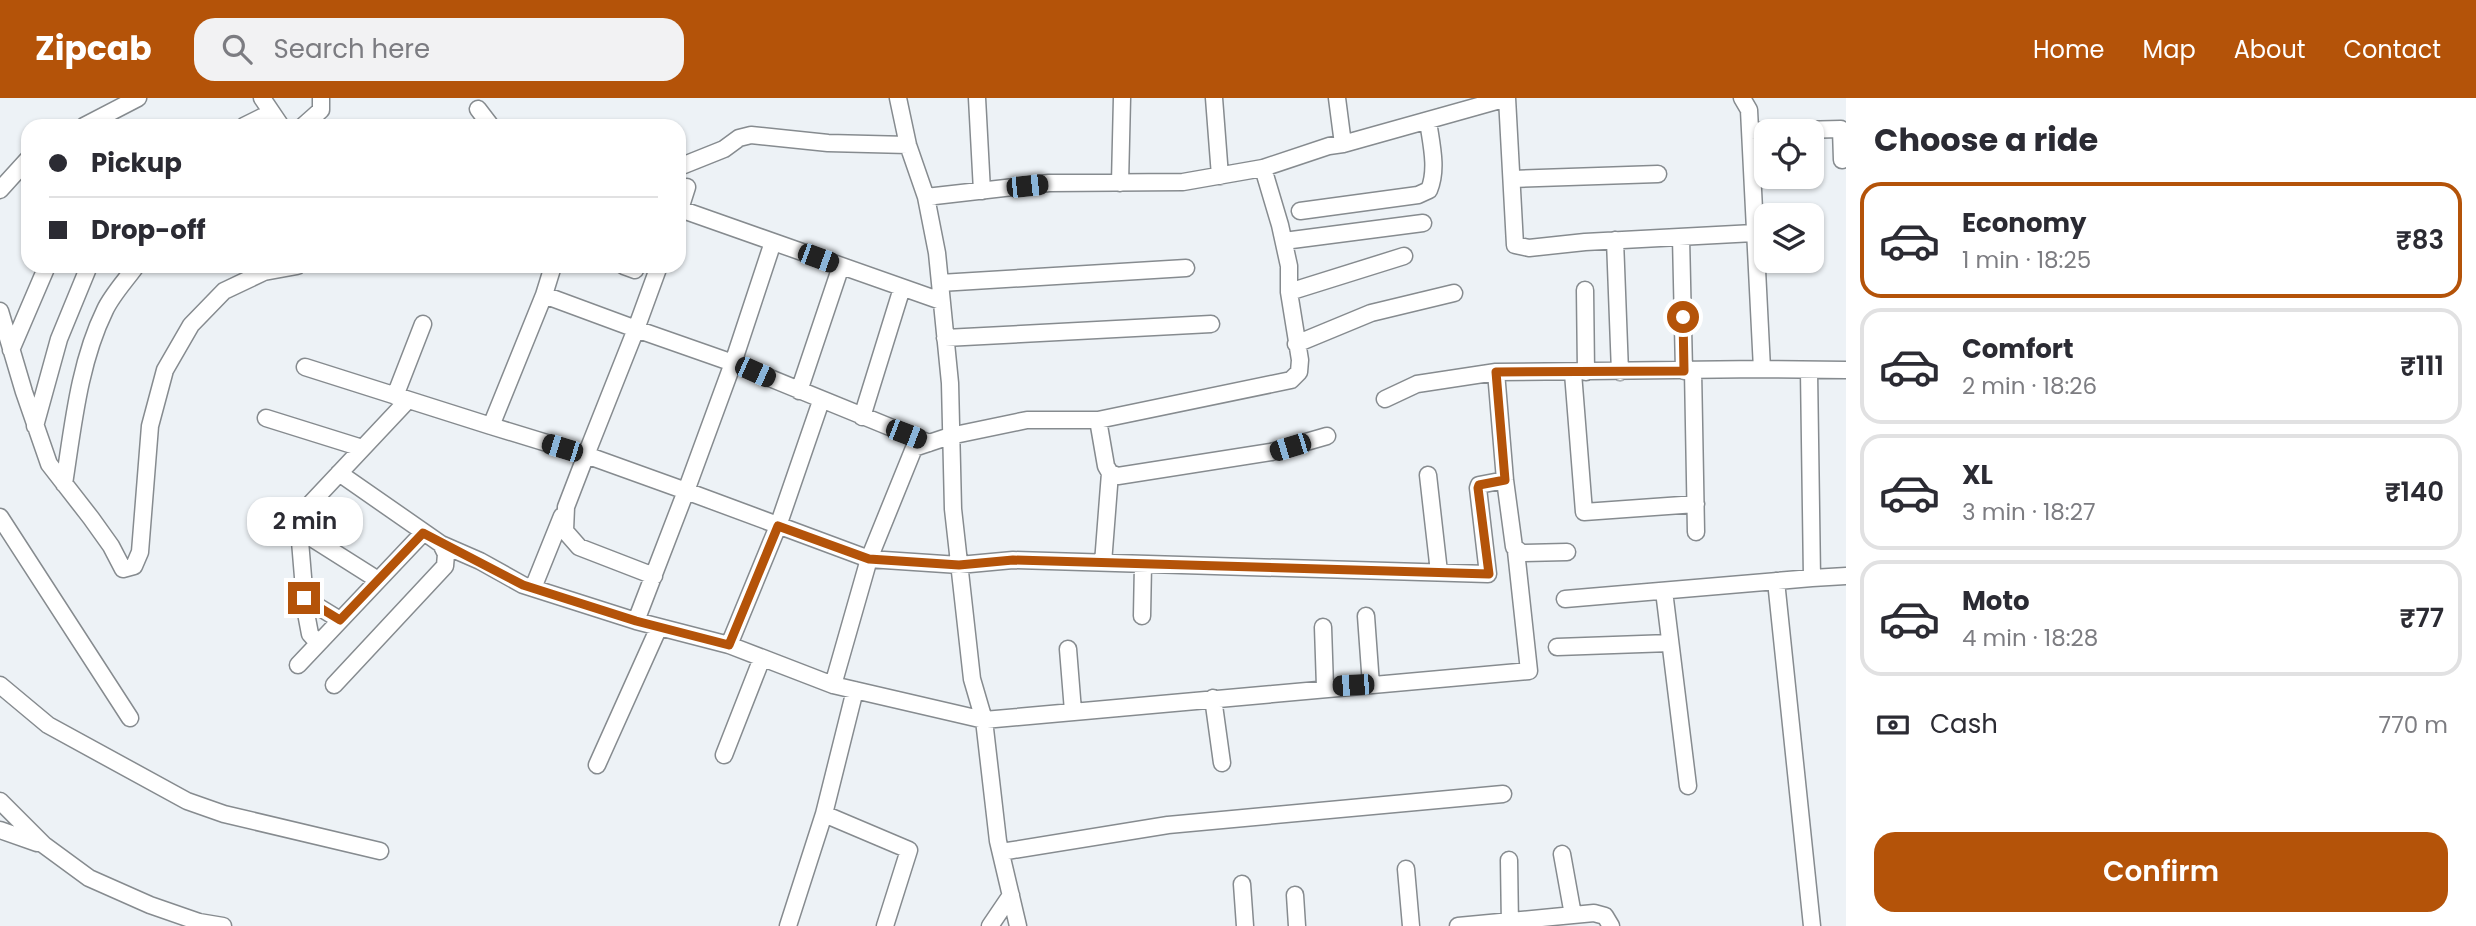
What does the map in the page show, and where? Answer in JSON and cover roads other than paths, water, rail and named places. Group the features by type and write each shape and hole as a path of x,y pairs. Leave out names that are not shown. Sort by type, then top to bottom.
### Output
{"street":[{"path":"95,119 120,103 138,98"},
{"path":"310,119 320,110 321,98"},
{"path":"898,98 908,145 926,197 937,253 950,383 953,509 972,679 984,720 1001,852 1018,926"},
{"path":"977,98 982,191"},
{"path":"1120,183 1122,98"},
{"path":"1214,98 1220,176"},
{"path":"1337,98 1343,144"},
{"path":"926,197 1049,183 1183,182 1220,176 1263,168 1329,146 1429,121 1478,103 1507,98 1515,246 1754,233 1749,110 1742,98"},
{"path":"251,119 266,105"},
{"path":"478,109 486,119"},
{"path":"1300,211 1418,195 1429,190 1433,170 1429,121"},
{"path":"1750,131 1841,129 1842,160"},
{"path":"686,164 724,149 739,138 751,135 828,143 908,145"},
{"path":"0,190 21,167"},
{"path":"833,685 869,559 914,448 950,436 1027,420 1098,420 1291,380 1299,372 1300,360 1289,292 1289,266 1263,168"},
{"path":"1511,180 1658,173"},
{"path":"686,212 942,301"},
{"path":"1284,241 1423,223"},
{"path":"1681,237 1696,532"},
{"path":"1615,240 1620,372"},
{"path":"636,621 733,363 773,242"},
{"path":"1289,292 1404,256"},
{"path":"799,391 841,266"},
{"path":"940,283 1186,268"},
{"path":"11,350 44,273"},
{"path":"35,426 59,339 86,273"},
{"path":"64,484 81,381 97,328 106,308 131,273"},
{"path":"0,312 49,464 111,546 123,569 134,566 140,552 150,426 165,370 191,326 224,291 262,273"},
{"path":"491,426 551,273"},
{"path":"533,588 656,273"},
{"path":"1756,273 1762,369"},
{"path":"862,417 902,288"},
{"path":"1585,290 1580,373 1584,512 1696,504"},
{"path":"1296,344 1371,313 1454,293"},
{"path":"544,295 733,363 929,443"},
{"path":"318,643 310,634 304,598 298,517 362,448 401,398 423,324"},
{"path":"945,338 1211,324"},
{"path":"305,367 586,455 869,559 959,565 1013,560 1489,574 1478,488 1485,482 1505,480"},
{"path":"1385,400 1417,384 1496,372 1846,370"},
{"path":"1809,371 1812,578"},
{"path":"339,473 423,533 533,588 636,621 729,645 833,685 984,720 1325,687 1529,671 1516,551 1510,531 1496,372"},
{"path":"729,645 778,526 821,401"},
{"path":"267,418 362,448"},
{"path":"1098,420 1106,466 1110,473 1103,563"},
{"path":"1110,473 1118,476 1228,460 1271,452 1327,436"},
{"path":"1428,475 1439,572"},
{"path":"566,507 565,531 579,547 654,576"},
{"path":"0,517 130,718"},
{"path":"299,530 377,580"},
{"path":"298,665 423,533"},
{"path":"334,685 445,566 446,554 442,544"},
{"path":"1516,551 1533,554 1567,552"},
{"path":"1142,616 1143,564"},
{"path":"1565,599 1846,576"},
{"path":"1776,581 1812,926"},
{"path":"1664,591 1688,786"},
{"path":"304,598 340,620"},
{"path":"1366,616 1371,685"},
{"path":"597,765 659,627"},
{"path":"1323,627 1325,687"},
{"path":"1557,647 1670,643"},
{"path":"1068,649 1073,711"},
{"path":"724,755 762,658"},
{"path":"0,685 48,725 187,801 224,814 380,851"},
{"path":"788,926 824,814 855,690"},
{"path":"1213,698 1222,763"},
{"path":"1001,852 1168,825 1503,794"},
{"path":"0,801 44,845 89,878 150,905 199,922 223,926"},
{"path":"824,814 909,850 885,926"},
{"path":"0,830 44,845"},
{"path":"1562,854 1573,915"},
{"path":"1509,860 1509,924"},
{"path":"1406,869 1411,926"},
{"path":"1242,884 1245,926"},
{"path":"990,926 1011,895"},
{"path":"1295,895 1297,926"},
{"path":"1458,926 1509,924 1594,913 1605,916 1611,926"}]}
